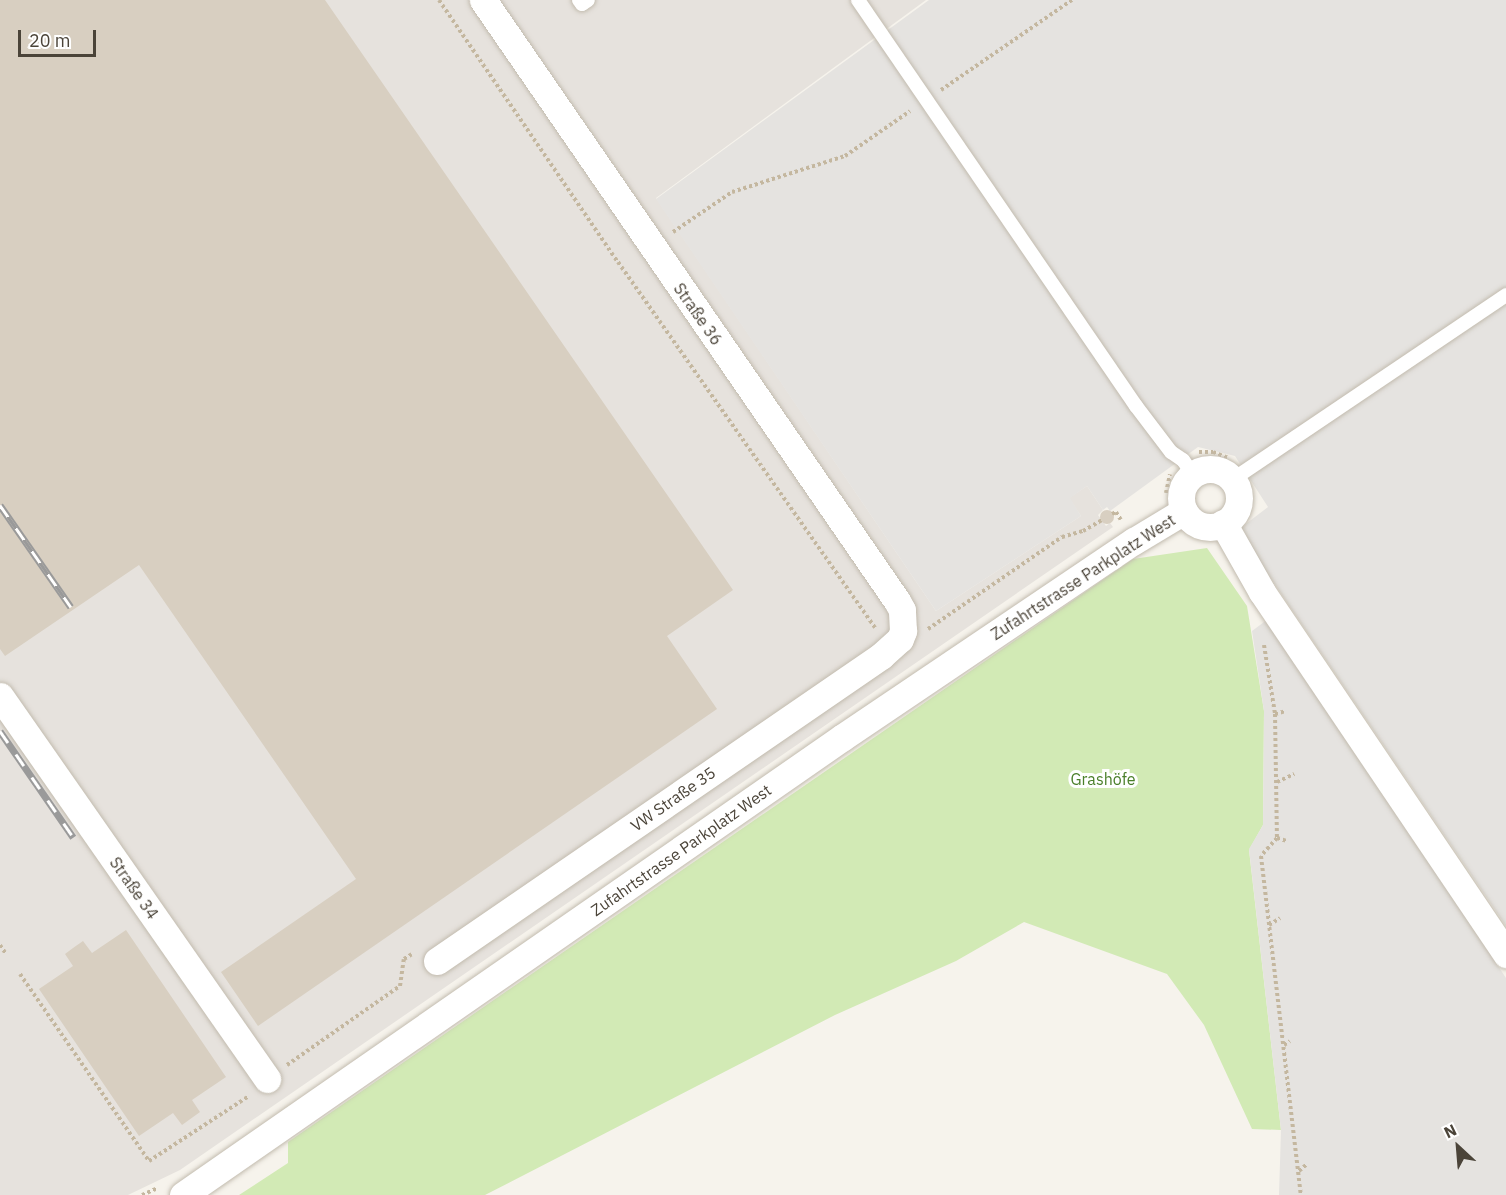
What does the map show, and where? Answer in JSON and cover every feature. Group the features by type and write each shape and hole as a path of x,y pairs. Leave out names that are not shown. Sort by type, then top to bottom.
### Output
{"street":[{"name":"Straße 36","path":"483,0 897,601 902,610 890,631"},
{"path":"1209,469 1218,470 1232,480 1236,487 1238,504 1235,512 1223,523 1215,527 1197,524 1184,511 1181,504 1183,487 1193,475 1209,469"},
{"name":"Zufahrtstrasse Parkplatz West","path":"183,1195 843,737 1134,541 1184,511"},
{"path":"1223,523 1262,592 1506,954"},
{"name":"VW Straße 35","path":"437,961 881,656 900,639 890,631"},
{"name":"Straße 34","path":"0,696 267,1080"}],"lane":[{"path":"579,0 582,4 588,0"},
{"path":"858,0 1136,406 1171,452 1183,460 1193,475"},
{"path":"1232,480 1506,295"}],"path":[{"path":"439,0 618,262 890,631"},
{"path":"618,262 652,246 732,192 844,156 1072,0"},
{"path":"1062,537 1083,531 1102,520"},
{"path":"1263,638 1275,714 1277,838 1261,856 1301,1195"},
{"path":"1275,714 1286,711"},
{"path":"1276,782 1294,774"},
{"path":"1277,838 1287,841"},
{"path":"1269,925 1280,918"},
{"path":"0,945 6,954"},
{"path":"20,974 149,1161 255,1092 267,1080"},
{"path":"1284,1045 1290,1041"},
{"path":"1299,1171 1307,1164"}],"shaded area":[{"path":"0,0 926,0 656,198 936,611 1081,516 1069,498 1087,486 1103,510 1098,515 1106,526 1110,523 1113,527 180,1170 128,1195 0,1195"},
{"path":"929,0 1506,0 1506,926 1238,530 1268,507 1235,456 1198,447 1110,511 1107,507 1103,510 1087,486 1070,498 1081,516 936,611 656,199"},
{"path":"1268,619 1506,978 1506,1195 1279,1195 1281,1130 1249,849 1263,825 1264,711 1252,631"}],"green space":[{"name":"Grashöfe","path":"1207,548 1247,606 1264,711 1263,825 1249,850 1281,1130 1252,1129 1204,1025 1167,974 1024,922 956,961 835,1015 485,1195 239,1195 288,1163 288,1142 1133,559"}],"building":[{"path":"0,0 325,0 733,590 667,636 717,709 258,1026 221,972 356,879 139,565 5,656 0,649"},
{"path":"1104,510 1110,510 1114,517 1110,524 1104,524 1100,520 1100,514"},
{"path":"126,930 226,1077 192,1100 200,1112 182,1125 173,1113 139,1136 39,989 73,966 65,954 83,941 92,953"}],"railway":[{"path":"0,505 71,607"},
{"path":"0,731 73,837"}]}
